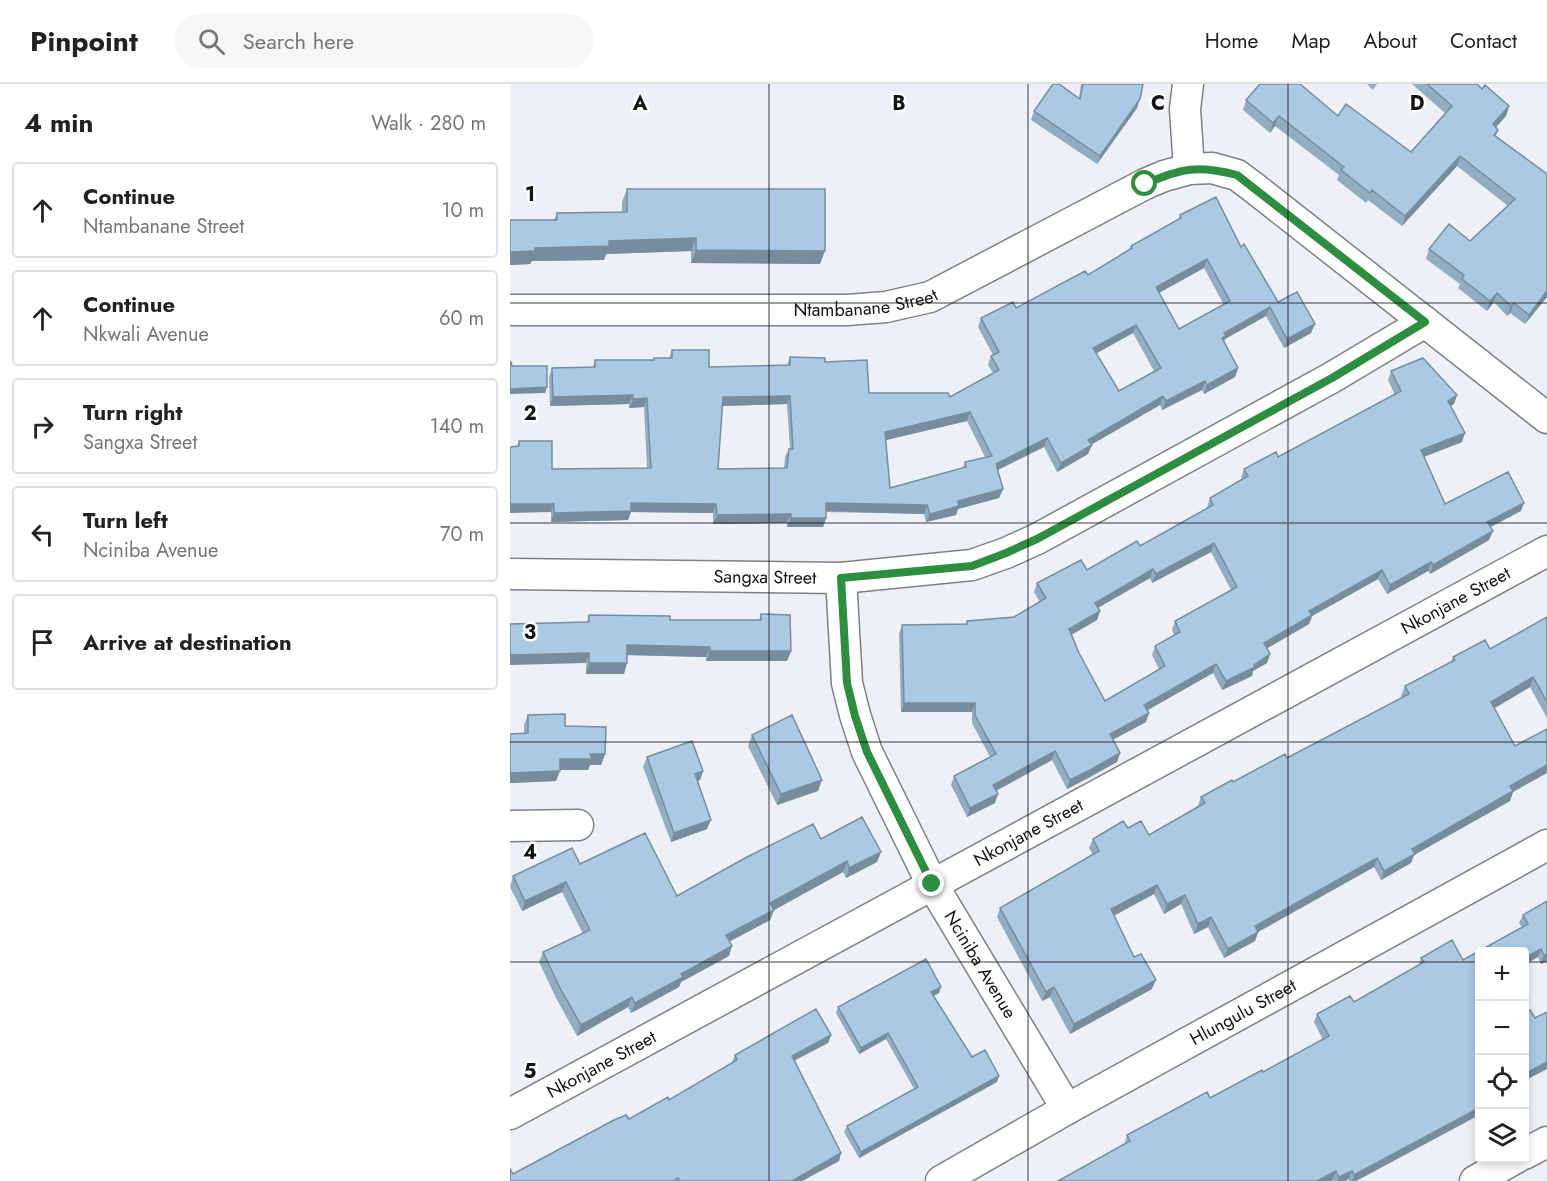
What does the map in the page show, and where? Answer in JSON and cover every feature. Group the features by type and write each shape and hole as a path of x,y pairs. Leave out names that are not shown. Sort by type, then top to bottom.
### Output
{"street":[{"path":"1205,84 1186,97 1189,169 1212,168 1237,175 1547,418"},
{"name":"Ntambanane Street","path":"510,310 847,310 886,307 930,297 1145,184 1189,169"},
{"name":"Sangxa Street","path":"510,574 841,578 972,566 1037,539 1332,378 1425,322"},
{"name":"Nkonjane Street","path":"510,1114 1547,551"},
{"name":"Nciniba Avenue","path":"841,578 847,683 867,752 932,884 1066,1110"},
{"path":"510,826 578,825"},
{"name":"Hlungulu Street","path":"941,1181 1547,845"},
{"path":"1529,1151 1547,1142"},
{"path":"1475,1181 1507,1163"}],"building":[{"path":"1053,84 1059,84 1080,99 1083,84 1143,84 1140,99 1100,156 1034,111"},
{"path":"1260,84 1300,84 1338,116 1346,104 1411,152 1452,106 1427,84 1477,84 1482,89 1485,85 1509,106 1493,124 1498,130 1494,135 1547,174 1547,291 1529,315 1514,303 1511,306 1497,293 1490,301 1462,279 1464,275 1429,249 1449,224 1470,241 1515,199 1460,156 1405,216 1372,190 1370,193 1341,170 1344,167 1279,116 1273,123 1246,100"},
{"path":"627,189 825,189 825,251 696,250 696,238 609,241 609,246 535,248 535,251 510,252 510,220 557,220 557,213 627,212"},
{"path":"1216,197 1241,247 1244,244 1278,302 1297,292 1315,324 1287,339 1270,307 1224,333 1226,336 1222,338 1238,368 1207,385 1205,381 1166,401 1163,396 1088,440 1092,445 1061,463 1047,438 996,464 1003,489 958,501 959,506 930,514 927,505 826,503 826,518 791,518 791,514 717,515 716,504 631,503 631,511 554,513 554,504 510,504 510,447 519,446 519,441 552,441 552,469 651,468 647,398 633,399 633,395 553,397 552,368 595,367 595,360 672,358 672,350 709,350 709,367 790,365 790,357 825,358 825,362 867,360 869,393 948,393 950,397 999,370 991,356 999,352 981,318 1013,302 1016,308 1085,271 1088,275 1132,248 1131,246 1181,218 1180,215","holes":["1207,259 1230,301 1179,329 1156,287","1136,325 1161,368 1119,391 1093,348","790,396 793,449 789,449 787,468 718,469 723,397","970,412 992,456 965,462 966,467 890,488 885,432"]},
{"path":"1423,358 1457,395 1448,401 1465,433 1421,450 1445,504 1508,472 1524,503 1487,522 1493,531 1433,565 1431,562 1390,585 1382,570 1309,611 1312,615 1264,643 1270,654 1254,665 1255,667 1226,681 1216,664 1144,705 1149,713 1110,734 1120,753 1090,770 1070,780 1055,751 993,785 998,794 970,808 954,776 996,754 975,715 975,703 904,703 902,625 967,624 967,621 1014,617 1046,598 1037,583 1081,560 1087,570 1137,541 1140,546 1213,505 1210,498 1248,476 1244,469 1276,452 1278,457 1401,391 1391,371","holes":["1214,543 1237,587 1175,621 1180,632 1155,646 1165,666 1105,701 1069,629 1100,611 1095,603 1153,569 1156,574"]},
{"path":"510,362 512,366 547,366 547,387 510,389"},
{"path":"761,614 790,615 791,651 710,651 710,647 627,645 627,663 589,663 589,653 510,655 510,624 589,622 589,615 670,616 670,620 761,620"},
{"path":"1547,617 1547,702 1533,677 1491,702 1515,746 1547,729 1547,765 1510,786 1513,791 1412,849 1415,854 1384,871 1377,858 1255,926 1258,932 1228,949 1211,917 1198,924 1185,895 1167,904 1157,885 1111,909 1134,957 1141,954 1156,980 1074,1024 1054,987 1046,992 1000,908 1099,851 1093,839 1123,821 1128,828 1141,821 1149,835 1205,803 1201,797 1232,780 1233,782 1285,754 1287,758 1409,694 1405,686 1455,660 1453,657 1485,640 1490,649"},
{"path":"565,714 565,726 606,727 605,754 590,754 592,759 560,759 560,771 510,773 510,734 528,733 528,715"},
{"path":"792,715 822,780 781,794 752,735"},
{"path":"692,741 703,771 695,774 711,820 674,833 647,757"},
{"path":"862,817 881,852 849,868 847,861 770,903 774,910 726,935 732,946 681,974 683,977 635,1003 632,997 581,1025 543,952 590,930 566,882 525,901 513,876 572,848 580,864 645,833 677,896 813,824 821,839"},
{"path":"1547,901 1547,954 1544,955 1541,949 1529,955 1529,947 1486,947 1528,924 1523,915"},
{"path":"1452,940 1463,960 1475,953 1475,1110 1354,1175 1352,1171 1339,1177 1336,1171 1317,1181 1058,1181 1130,1141 1127,1135 1207,1092 1210,1098 1329,1036 1317,1014 1350,996 1354,1002 1424,962 1421,958"},
{"path":"926,959 941,987 931,992 972,1057 985,1050 999,1076 861,1152 847,1126 918,1087 888,1033 861,1048 838,1007"},
{"path":"816,1009 831,1035 792,1056 841,1153 792,1181 680,1181 678,1178 673,1181 510,1181 510,1169 513,1174 614,1120 626,1115 629,1119 668,1097 669,1100 737,1060 735,1055"},
{"path":"1529,1010 1535,1018 1547,1012 1547,1062 1529,1071 1529,1055"}],"route":[{"path":"932,884 867,752 855,716 847,683 841,578 972,566 1006,553 1037,539 1332,378 1425,322 1237,175 1212,168 1189,169 1145,184"}]}
